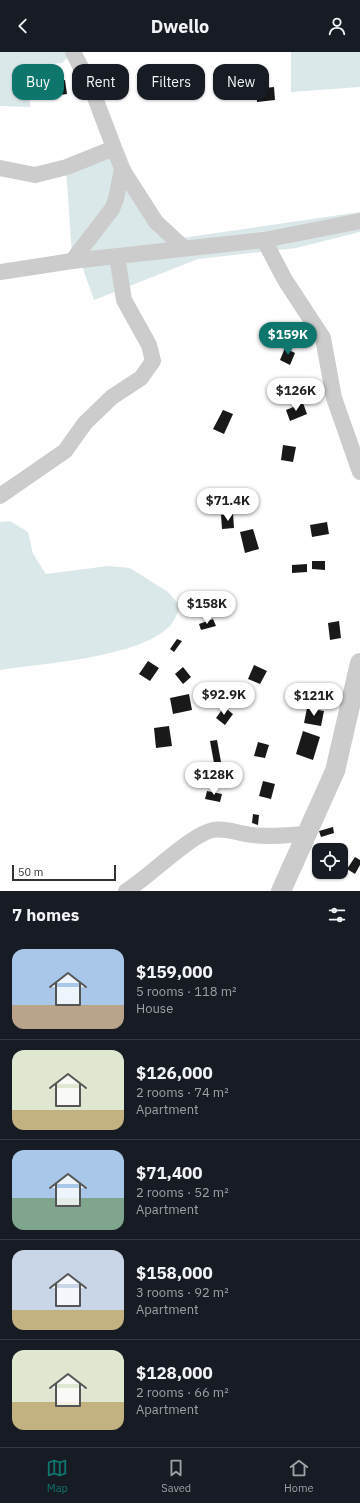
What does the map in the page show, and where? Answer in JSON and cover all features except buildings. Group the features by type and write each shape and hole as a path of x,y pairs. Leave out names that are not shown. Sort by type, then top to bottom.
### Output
{"street":[{"path":"74,52 91,87 122,169 156,222 184,248"},
{"path":"0,168 35,175 66,167 114,148"},
{"path":"72,261 112,209 116,199 122,169"},
{"path":"0,272 72,261 264,240 360,221"},
{"path":"264,240 285,280 323,338 334,398 360,472"},
{"path":"0,496 65,451 85,423 112,397 141,378 153,361 149,345 124,300 117,256"},
{"path":"281,891 335,771 360,663"},
{"path":"126,891 140,882 192,840 212,830 229,829 246,834 278,836 307,834"}],"shaded area":[{"path":"0,52 73,52 62,63 12,64 12,100 30,100 30,107 0,106"},
{"path":"291,52 360,52 360,87 291,92"},
{"path":"123,148 142,195 182,238 360,212 360,232 296,248 198,259 94,300 82,266 72,254 66,169"},
{"path":"10,521 28,532 33,554 46,574 108,566 130,568 168,592 181,607 170,626 155,637 136,645 114,652 90,657 0,670 0,522"}]}
